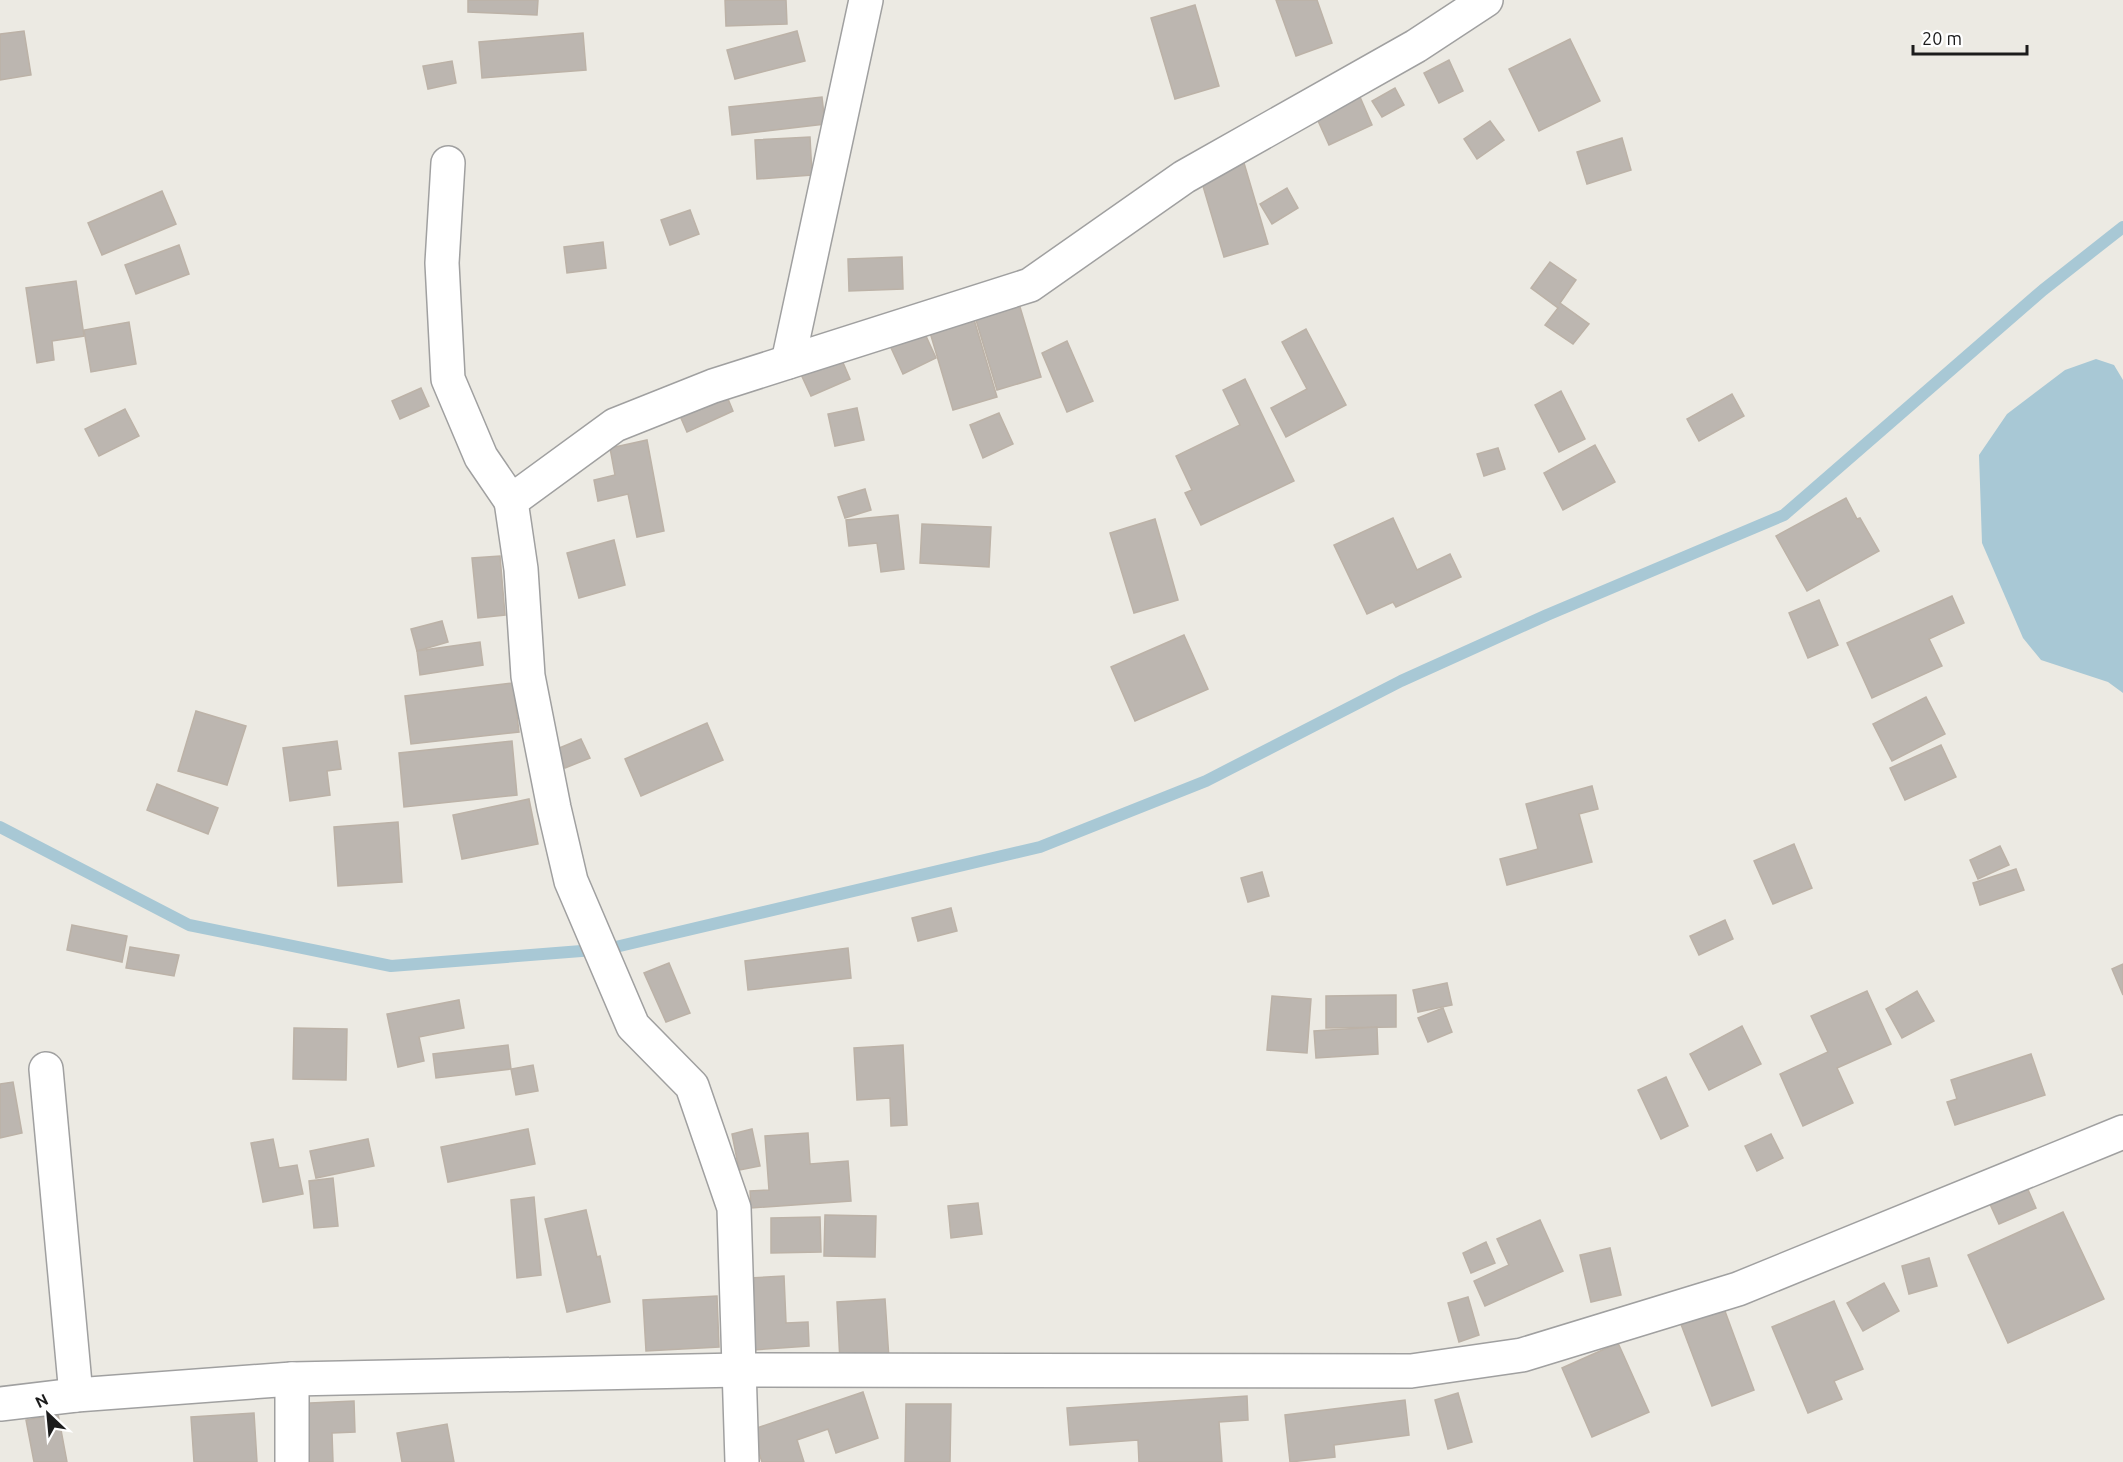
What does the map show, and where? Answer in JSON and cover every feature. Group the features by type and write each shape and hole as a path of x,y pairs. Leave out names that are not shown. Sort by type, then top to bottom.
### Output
{"street":[{"path":"788,362 866,0"},
{"path":"511,501 615,425 713,386 1030,285 1184,177 1416,46 1486,0"},
{"path":"448,163 442,263 448,379 482,457 511,501 521,569 528,675 554,808 571,880 633,1026 692,1086 734,1208 742,1462"},
{"path":"46,1069 76,1395"},
{"path":"0,1404 76,1395 292,1379 739,1370 1411,1371 1522,1355 1738,1289 2123,1132"},
{"path":"292,1379 292,1462"}],"water":[{"path":"2096,359 2114,365 2123,380 2123,693 2108,682 2041,660 2023,638 1982,543 1979,455 2007,414 2065,370"}],"building":[{"path":"468,0 538,0 537,15 468,12"},
{"path":"725,0 786,0 787,24 726,26"},
{"path":"1276,0 1317,0 1332,43 1296,56"},
{"path":"1195,5 1219,86 1175,99 1151,18"},
{"path":"24,31 31,75 0,80 0,34"},
{"path":"797,31 805,61 735,79 727,50"},
{"path":"583,33 586,70 482,78 479,42"},
{"path":"1570,39 1600,101 1539,131 1509,69"},
{"path":"1449,60 1463,91 1439,103 1424,73"},
{"path":"452,61 456,83 428,89 423,66"},
{"path":"1354,83 1372,125 1329,145 1310,103"},
{"path":"1395,88 1404,105 1382,117 1372,101"},
{"path":"822,97 825,124 732,135 729,107"},
{"path":"1490,121 1504,140 1477,159 1464,139"},
{"path":"810,137 812,175 757,179 755,140"},
{"path":"1622,138 1631,170 1587,184 1577,152"},
{"path":"1244,163 1268,244 1224,257 1200,176"},
{"path":"1287,188 1298,208 1272,224 1260,204"},
{"path":"162,191 176,224 102,255 88,223"},
{"path":"690,210 699,234 670,245 661,220"},
{"path":"603,242 606,268 567,273 564,247"},
{"path":"179,245 189,274 136,294 125,265"},
{"path":"902,257 903,289 849,291 848,259"},
{"path":"1550,262 1576,280 1560,303 1589,324 1573,344 1545,325 1558,308 1531,288"},
{"path":"76,281 84,336 52,341 54,360 37,363 26,288"},
{"path":"1017,297 1041,377 997,390 973,310"},
{"path":"915,312 936,358 903,374 882,328"},
{"path":"973,316 997,397 953,410 929,329"},
{"path":"129,322 136,364 91,372 84,330"},
{"path":"1306,329 1346,405 1286,437 1271,408 1307,389 1282,342"},
{"path":"833,339 850,379 811,396 793,357"},
{"path":"1067,341 1093,401 1067,412 1042,353"},
{"path":"1245,379 1294,481 1201,525 1185,493 1192,490 1176,456 1240,425 1223,390"},
{"path":"721,382 733,411 687,432 674,402"},
{"path":"421,388 429,406 400,419 392,401"},
{"path":"1561,391 1585,439 1559,452 1535,405"},
{"path":"1732,394 1744,416 1699,441 1687,419"},
{"path":"857,408 864,440 835,446 828,414"},
{"path":"125,409 139,436 99,456 85,429"},
{"path":"999,413 1013,444 983,458 970,425"},
{"path":"647,440 664,531 637,537 628,494 598,501 594,480 615,475 610,448"},
{"path":"1595,445 1615,482 1563,510 1544,473"},
{"path":"1498,448 1505,469 1484,476 1477,454"},
{"path":"865,489 871,510 845,518 838,497"},
{"path":"1846,498 1879,551 1807,591 1776,536"},
{"path":"898,515 904,569 881,572 877,543 849,546 846,520"},
{"path":"1393,518 1417,570 1450,554 1461,577 1396,607 1393,602 1367,614 1334,545"},
{"path":"1155,519 1178,600 1134,613 1110,533"},
{"path":"922,524 991,527 989,567 920,563"},
{"path":"614,540 625,585 579,598 567,553"},
{"path":"500,556 505,615 478,618 472,558"},
{"path":"1952,596 1964,623 1929,639 1942,666 1872,698 1847,643"},
{"path":"1819,600 1838,645 1808,658 1789,613"},
{"path":"442,621 448,642 417,651 411,629"},
{"path":"1184,635 1208,689 1135,721 1111,667"},
{"path":"480,642 483,665 420,675 417,651"},
{"path":"513,683 519,732 411,744 405,696"},
{"path":"1926,697 1945,734 1892,761 1873,724"},
{"path":"196,711 246,726 227,785 178,771"},
{"path":"707,723 723,760 641,796 625,759"},
{"path":"581,739 590,758 565,768 557,749"},
{"path":"337,741 341,769 327,771 330,795 290,801 283,748"},
{"path":"512,741 517,795 404,807 399,753"},
{"path":"1941,745 1956,777 1905,800 1890,768"},
{"path":"157,784 218,808 208,834 147,810"},
{"path":"1592,786 1598,809 1579,814 1592,862 1507,885 1500,859 1538,849 1526,804"},
{"path":"529,799 538,844 462,859 453,815"},
{"path":"398,822 402,882 338,886 334,827"},
{"path":"1794,844 1812,888 1773,904 1754,861"},
{"path":"2000,846 2009,865 1978,879 1970,860"},
{"path":"2016,869 2024,890 1980,905 1973,883"},
{"path":"1262,872 1269,896 1248,902 1241,878"},
{"path":"951,908 957,931 918,941 912,918"},
{"path":"1725,920 1733,939 1699,955 1690,936"},
{"path":"72,925 127,936 122,962 67,950"},
{"path":"130,947 179,955 174,976 126,968"},
{"path":"848,948 851,978 748,990 745,961"},
{"path":"669,963 690,1013 666,1022 644,973"},
{"path":"2123,964 2123,995 2112,969"},
{"path":"1447,983 1452,1005 1418,1012 1413,990"},
{"path":"1867,991 1891,1044 1837,1068 1853,1103 1803,1126 1780,1074 1828,1052 1811,1016"},
{"path":"1917,991 1934,1021 1902,1038 1886,1009"},
{"path":"1396,995 1396,1027 1326,1028 1326,996"},
{"path":"1272,996 1311,999 1307,1053 1267,1050"},
{"path":"459,1000 464,1028 419,1037 424,1061 398,1067 387,1014"},
{"path":"1443,1008 1452,1032 1428,1042 1418,1018"},
{"path":"1742,1026 1761,1064 1709,1090 1690,1054"},
{"path":"1377,1027 1378,1054 1316,1058 1314,1031"},
{"path":"294,1028 347,1029 346,1080 293,1079"},
{"path":"508,1045 511,1069 436,1078 433,1054"},
{"path":"903,1045 907,1125 891,1126 890,1098 857,1100 854,1048"},
{"path":"2031,1054 2045,1095 1955,1125 1947,1102 1957,1099 1951,1080"},
{"path":"533,1065 538,1091 516,1095 511,1069"},
{"path":"1666,1077 1688,1126 1661,1139 1638,1090"},
{"path":"13,1082 22,1133 0,1138 0,1084"},
{"path":"528,1129 535,1164 448,1182 441,1147"},
{"path":"752,1129 760,1166 739,1170 732,1134"},
{"path":"808,1133 810,1164 848,1161 851,1201 751,1208 750,1191 769,1190 765,1136"},
{"path":"1771,1134 1783,1158 1757,1171 1745,1146"},
{"path":"273,1139 279,1168 297,1165 303,1194 263,1202 251,1143"},
{"path":"368,1139 374,1166 316,1178 310,1151"},
{"path":"2022,1176 2036,1208 1999,1224 1985,1193"},
{"path":"333,1178 338,1226 314,1228 309,1181"},
{"path":"534,1197 541,1275 517,1278 511,1200"},
{"path":"978,1203 982,1234 951,1238 948,1206"},
{"path":"586,1210 597,1257 600,1256 610,1302 567,1312 545,1219"},
{"path":"2063,1212 2104,1299 2008,1343 1968,1255"},
{"path":"825,1215 876,1216 875,1257 824,1256"},
{"path":"820,1217 821,1252 771,1253 771,1218"},
{"path":"1540,1220 1563,1271 1485,1306 1474,1281 1509,1265 1497,1239"},
{"path":"1486,1242 1495,1263 1471,1273 1463,1253"},
{"path":"1610,1248 1621,1295 1591,1302 1580,1255"},
{"path":"1929,1258 1937,1286 1909,1294 1902,1266"},
{"path":"784,1276 786,1323 808,1322 809,1346 753,1350 750,1278"},
{"path":"1884,1283 1899,1311 1863,1331 1847,1303"},
{"path":"717,1296 719,1347 646,1351 643,1300"},
{"path":"1468,1297 1479,1335 1459,1342 1448,1303"},
{"path":"885,1299 889,1359 840,1362 837,1302"},
{"path":"1834,1301 1863,1369 1834,1381 1842,1399 1808,1413 1772,1327"},
{"path":"1722,1303 1754,1390 1712,1406 1679,1319"},
{"path":"1618,1343 1649,1412 1592,1437 1562,1368"},
{"path":"863,1392 878,1438 836,1453 828,1429 797,1440 804,1462 762,1462 751,1430"},
{"path":"1458,1393 1472,1442 1448,1449 1435,1400"},
{"path":"1247,1396 1248,1420 1219,1422 1222,1462 1139,1462 1138,1440 1070,1445 1067,1408"},
{"path":"1405,1400 1409,1435 1334,1445 1335,1457 1290,1462 1285,1415"},
{"path":"354,1401 355,1432 332,1433 333,1462 290,1462 288,1404"},
{"path":"906,1404 951,1404 950,1462 905,1462"},
{"path":"254,1413 257,1462 194,1462 191,1417"},
{"path":"58,1414 67,1462 34,1462 26,1420"},
{"path":"447,1424 454,1462 402,1462 397,1433"}],"waterway":[{"path":"0,827 189,925 391,966 607,949 1040,847 1206,781 1401,681 1547,615 1784,515 2043,290 2123,227"}]}
